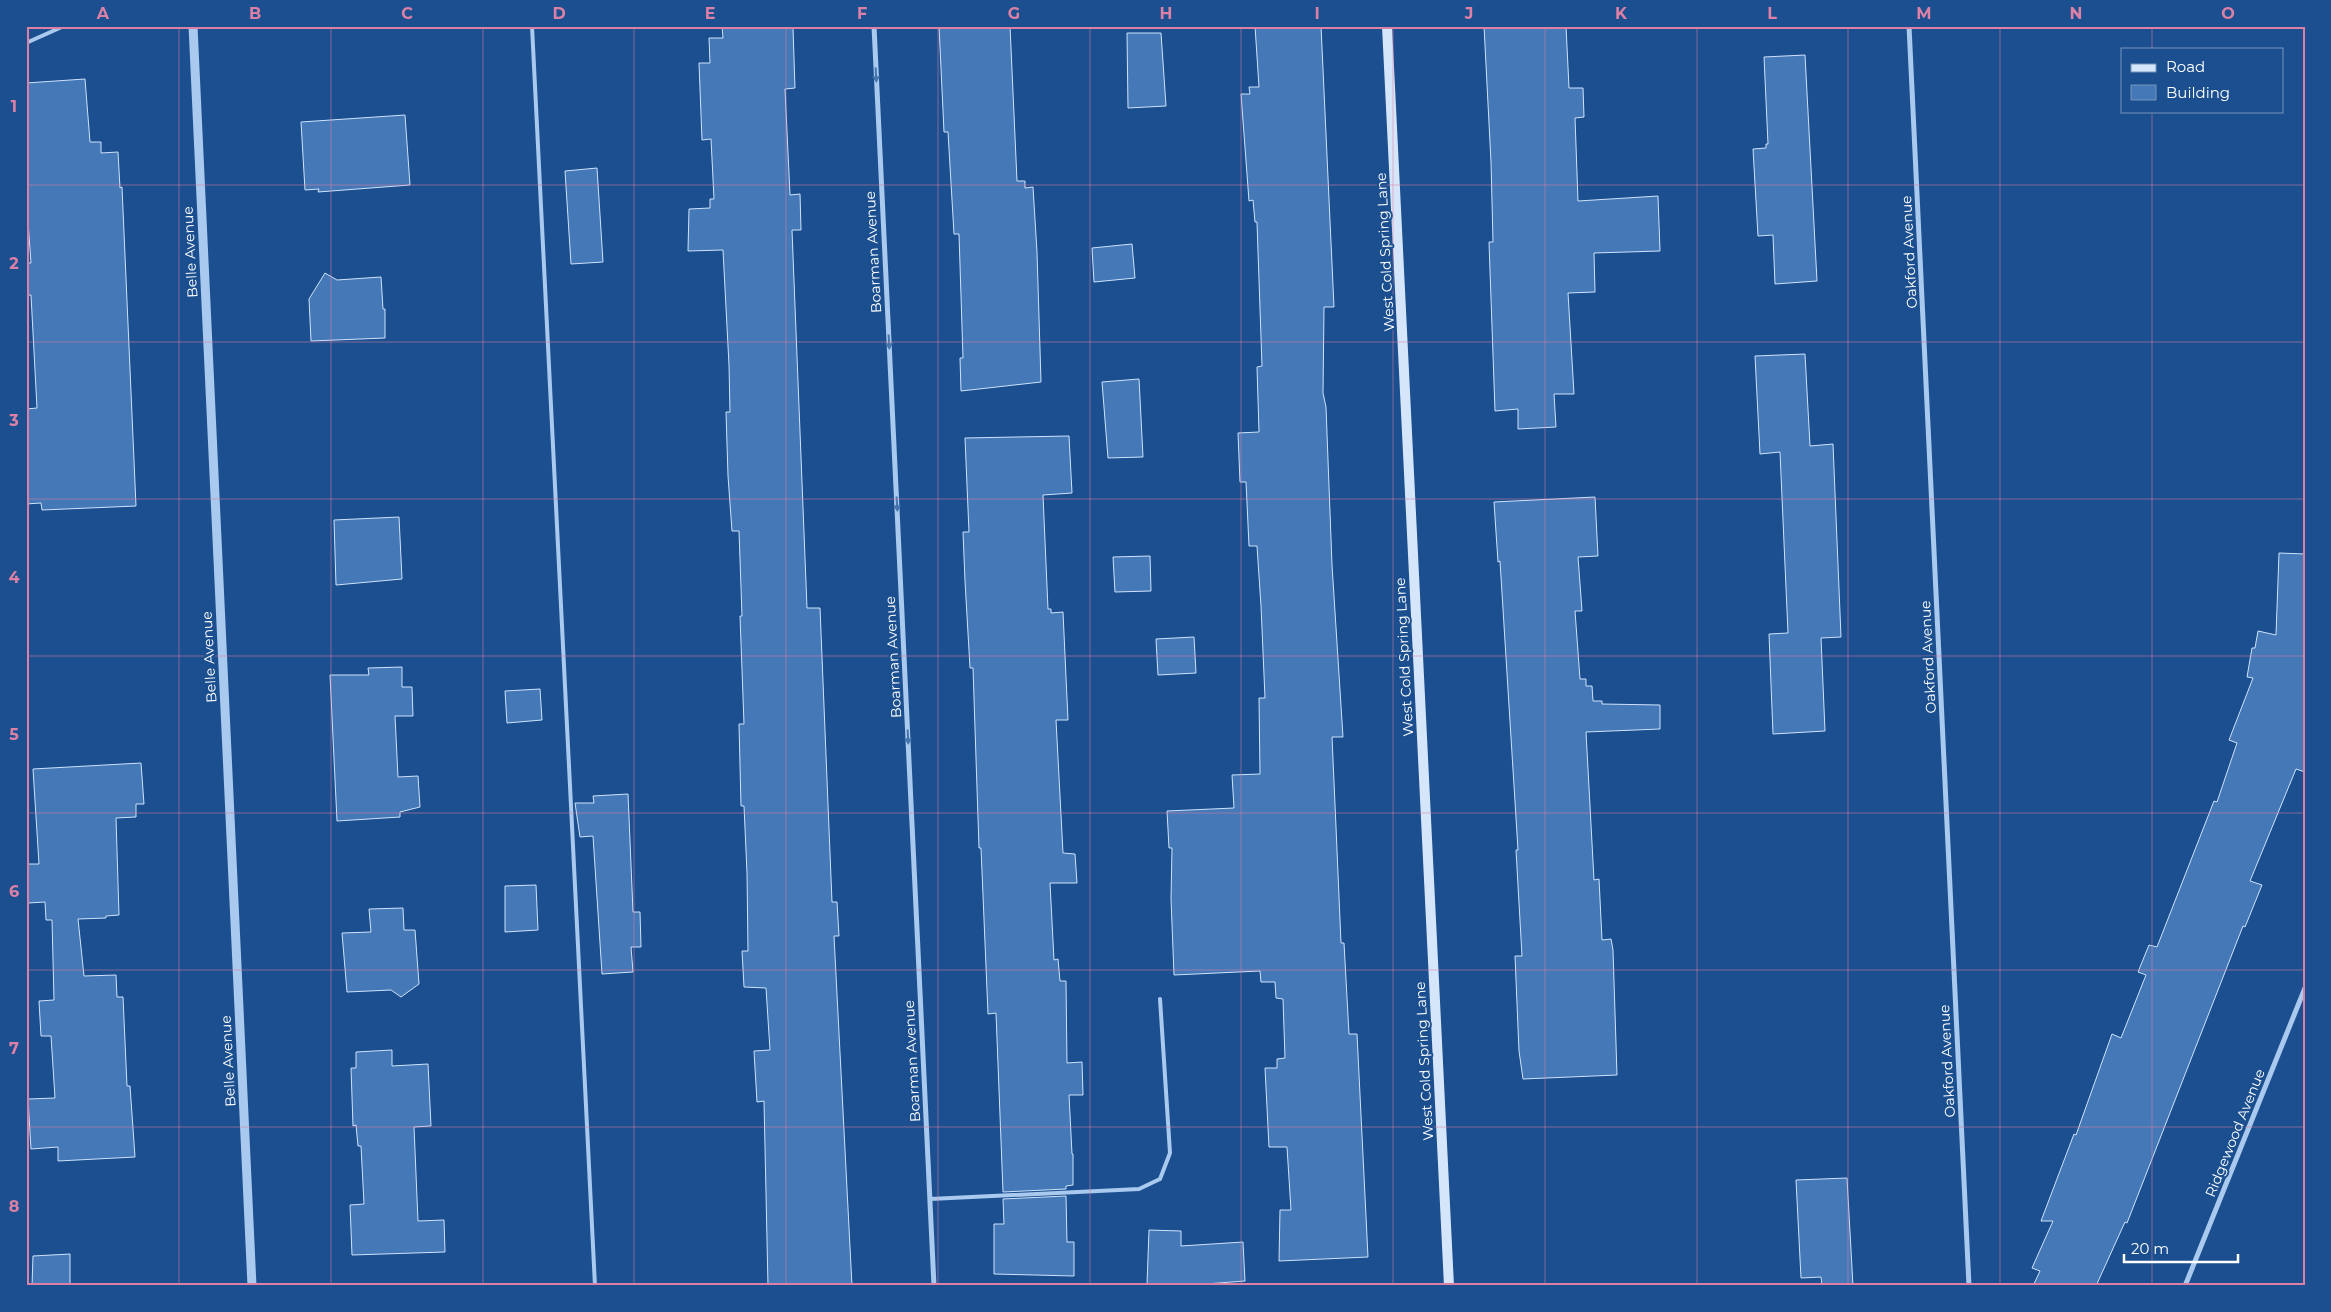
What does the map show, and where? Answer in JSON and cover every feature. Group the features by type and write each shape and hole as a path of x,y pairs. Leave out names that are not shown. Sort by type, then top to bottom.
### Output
{"main road":[{"name":"West Cold Spring Lane","path":"1387,26 1449,1286"}],"street":[{"name":"Belle Avenue","path":"193,26 252,1286"},
{"name":"Boarman Avenue","path":"874,26 934,1286"},
{"name":"Oakford Avenue","path":"1909,26 1969,1286"},
{"name":"Ridgewood Avenue","path":"2185,1286 2305,988"}],"lane":[{"path":"26,43 64,26"},
{"path":"532,26 595,1286"},
{"path":"930,1199 1139,1190 1160,1179 1170,1153 1160,999"}],"building":[{"path":"722,26 793,28 795,88 785,89 790,195 800,194 801,230 792,230 807,608 820,608 832,902 837,902 839,936 834,936 852,1286 768,1286 764,1101 757,1102 754,1051 770,1050 766,988 744,987 742,951 748,951 747,873 744,806 741,806 739,724 744,724 740,616 742,616 739,531 732,531 728,476 726,412 730,412 729,365 723,250 688,251 689,209 710,208 710,199 714,199 711,139 702,140 699,63 710,63 709,38 723,38"},
{"path":"939,26 1010,26 1017,181 1025,181 1025,188 1033,187 1041,382 961,391 960,358 963,358 959,234 954,234 948,132 944,132"},
{"path":"1255,26 1321,26 1334,307 1324,307 1323,393 1326,407 1332,565 1343,737 1332,737 1341,943 1344,943 1349,1034 1357,1034 1368,1257 1279,1261 1280,1210 1291,1210 1287,1147 1269,1147 1265,1068 1277,1068 1277,1059 1285,1058 1283,999 1276,998 1275,982 1261,982 1260,971 1174,975 1171,899 1172,848 1169,848 1167,811 1234,808 1232,775 1260,774 1259,698 1265,698 1261,606 1257,546 1249,546 1246,482 1240,482 1238,433 1259,432 1257,367 1262,366 1257,222 1255,222 1253,200 1249,201 1241,94 1250,94 1249,87 1259,87"},
{"path":"1484,26 1566,26 1569,88 1583,88 1584,117 1575,118 1578,201 1658,196 1660,251 1594,253 1595,292 1568,293 1574,394 1554,394 1556,427 1518,429 1518,409 1495,411 1489,242 1493,242 1491,162"},
{"path":"1127,33 1161,33 1166,106 1128,108"},
{"path":"1805,55 1817,281 1775,284 1773,235 1758,236 1753,149 1766,148 1766,144 1768,144 1764,57"},
{"path":"85,79 90,142 101,142 101,153 118,152 120,188 122,187 136,506 42,510 41,503 26,504 26,409 37,408 31,295 26,295 26,263 31,263 26,194 26,83"},
{"path":"405,115 410,185 318,192 319,189 305,190 301,122"},
{"path":"597,168 603,262 571,264 565,171"},
{"path":"1132,244 1135,278 1094,282 1092,248"},
{"path":"325,273 337,280 381,277 383,309 385,309 385,338 311,341 309,299"},
{"path":"1805,354 1810,446 1833,444 1841,637 1821,638 1825,731 1773,734 1769,634 1788,633 1780,452 1760,454 1755,356"},
{"path":"1139,379 1143,457 1108,458 1102,382"},
{"path":"1069,436 1072,493 1043,495 1048,609 1051,609 1051,613 1063,612 1068,720 1056,720 1063,853 1075,854 1077,883 1050,883 1054,960 1058,959 1060,981 1066,981 1067,1063 1082,1062 1083,1095 1069,1095 1073,1185 1066,1186 1066,1189 1003,1192 996,1013 988,1014 981,848 979,848 973,668 970,668 965,581 963,532 969,532 965,438"},
{"path":"1595,497 1598,556 1578,557 1582,611 1575,611 1580,679 1586,679 1586,686 1592,686 1593,701 1602,701 1602,704 1660,705 1660,729 1586,732 1594,880 1599,879 1602,940 1611,939 1613,950 1617,1075 1523,1079 1519,1051 1515,956 1522,956 1516,850 1518,850 1500,561 1498,562 1494,502"},
{"path":"399,517 402,579 336,585 334,520"},
{"path":"2279,553 2305,554 2305,772 2296,769 2250,881 2262,885 2245,927 2243,926 2127,1223 2125,1222 2096,1286 2033,1286 2040,1271 2032,1268 2053,1221 2041,1221 2074,1134 2076,1135 2112,1034 2121,1038 2146,975 2138,972 2149,945 2157,947 2214,801 2217,802 2237,743 2229,740 2253,678 2247,677 2252,648 2255,648 2258,631 2276,635"},
{"path":"1150,556 1151,591 1115,592 1113,557"},
{"path":"1194,637 1196,673 1158,675 1156,639"},
{"path":"402,667 402,687 412,687 413,716 395,716 398,777 418,776 420,807 400,812 400,817 337,821 330,675 369,675 368,668"},
{"path":"540,689 542,720 507,723 505,691"},
{"path":"141,763 144,804 136,804 136,817 116,818 119,915 106,916 106,918 78,919 84,976 116,975 117,997 123,997 127,1086 130,1086 135,1157 58,1161 58,1147 31,1149 28,1099 55,1098 51,1036 41,1036 39,1001 54,1000 52,920 46,920 45,902 28,903 27,864 39,864 33,769"},
{"path":"628,794 633,912 640,912 641,947 631,947 633,972 602,974 593,836 580,837 575,803 594,803 593,796"},
{"path":"536,885 538,930 505,932 505,886"},
{"path":"403,908 404,930 415,930 419,984 401,997 391,990 347,992 342,933 371,932 369,909"},
{"path":"392,1050 392,1066 428,1064 431,1126 414,1127 418,1221 444,1220 445,1252 352,1255 350,1205 364,1204 361,1146 358,1146 356,1125 353,1126 351,1068 356,1068 356,1052"},
{"path":"1847,1178 1853,1286 1822,1286 1821,1277 1801,1278 1796,1180"},
{"path":"1066,1196 1067,1242 1074,1242 1074,1276 994,1274 994,1224 1004,1224 1003,1199"},
{"path":"1149,1230 1181,1231 1181,1246 1243,1242 1245,1281 1179,1286 1147,1285"},
{"path":"70,1254 70,1286 32,1286 33,1256"}]}
